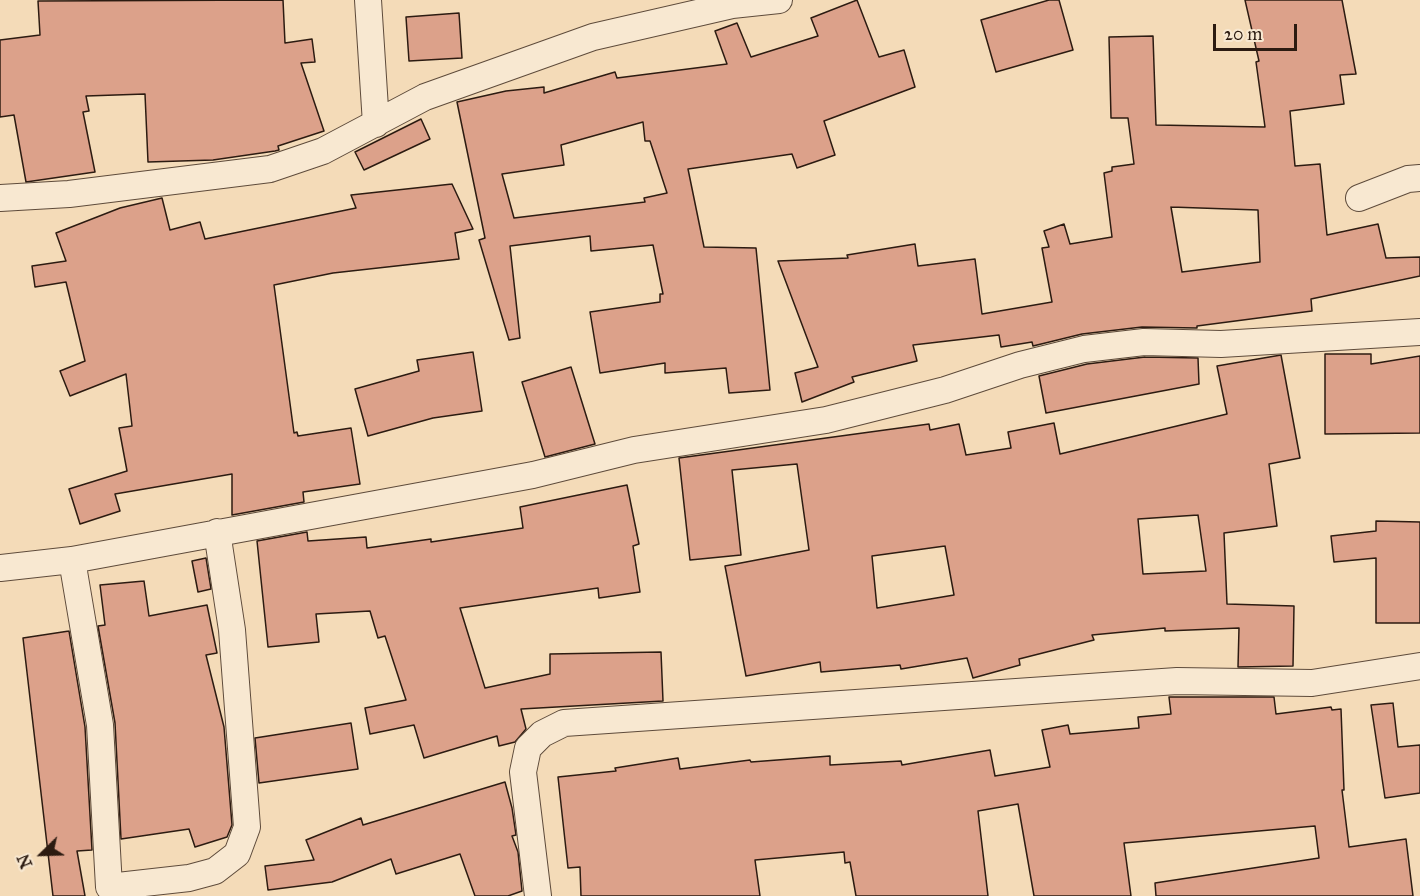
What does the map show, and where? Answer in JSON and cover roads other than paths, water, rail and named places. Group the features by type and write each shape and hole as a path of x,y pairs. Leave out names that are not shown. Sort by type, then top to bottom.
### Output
{"street":[{"path":"368,0 376,123"},
{"path":"0,198 69,194 270,169 323,151 425,97 593,37 732,5 779,0"},
{"path":"1359,198 1408,179 1420,178"},
{"path":"0,568 72,560 533,475 634,450 826,420 945,390 1020,365 1084,349 1144,342 1221,344 1420,332"},
{"path":"72,560 100,725 109,888 189,878 215,871 237,854 247,827 232,630 217,532"},
{"path":"538,896 523,772 528,748 542,734 564,723 1177,681 1312,683 1420,666"}]}
